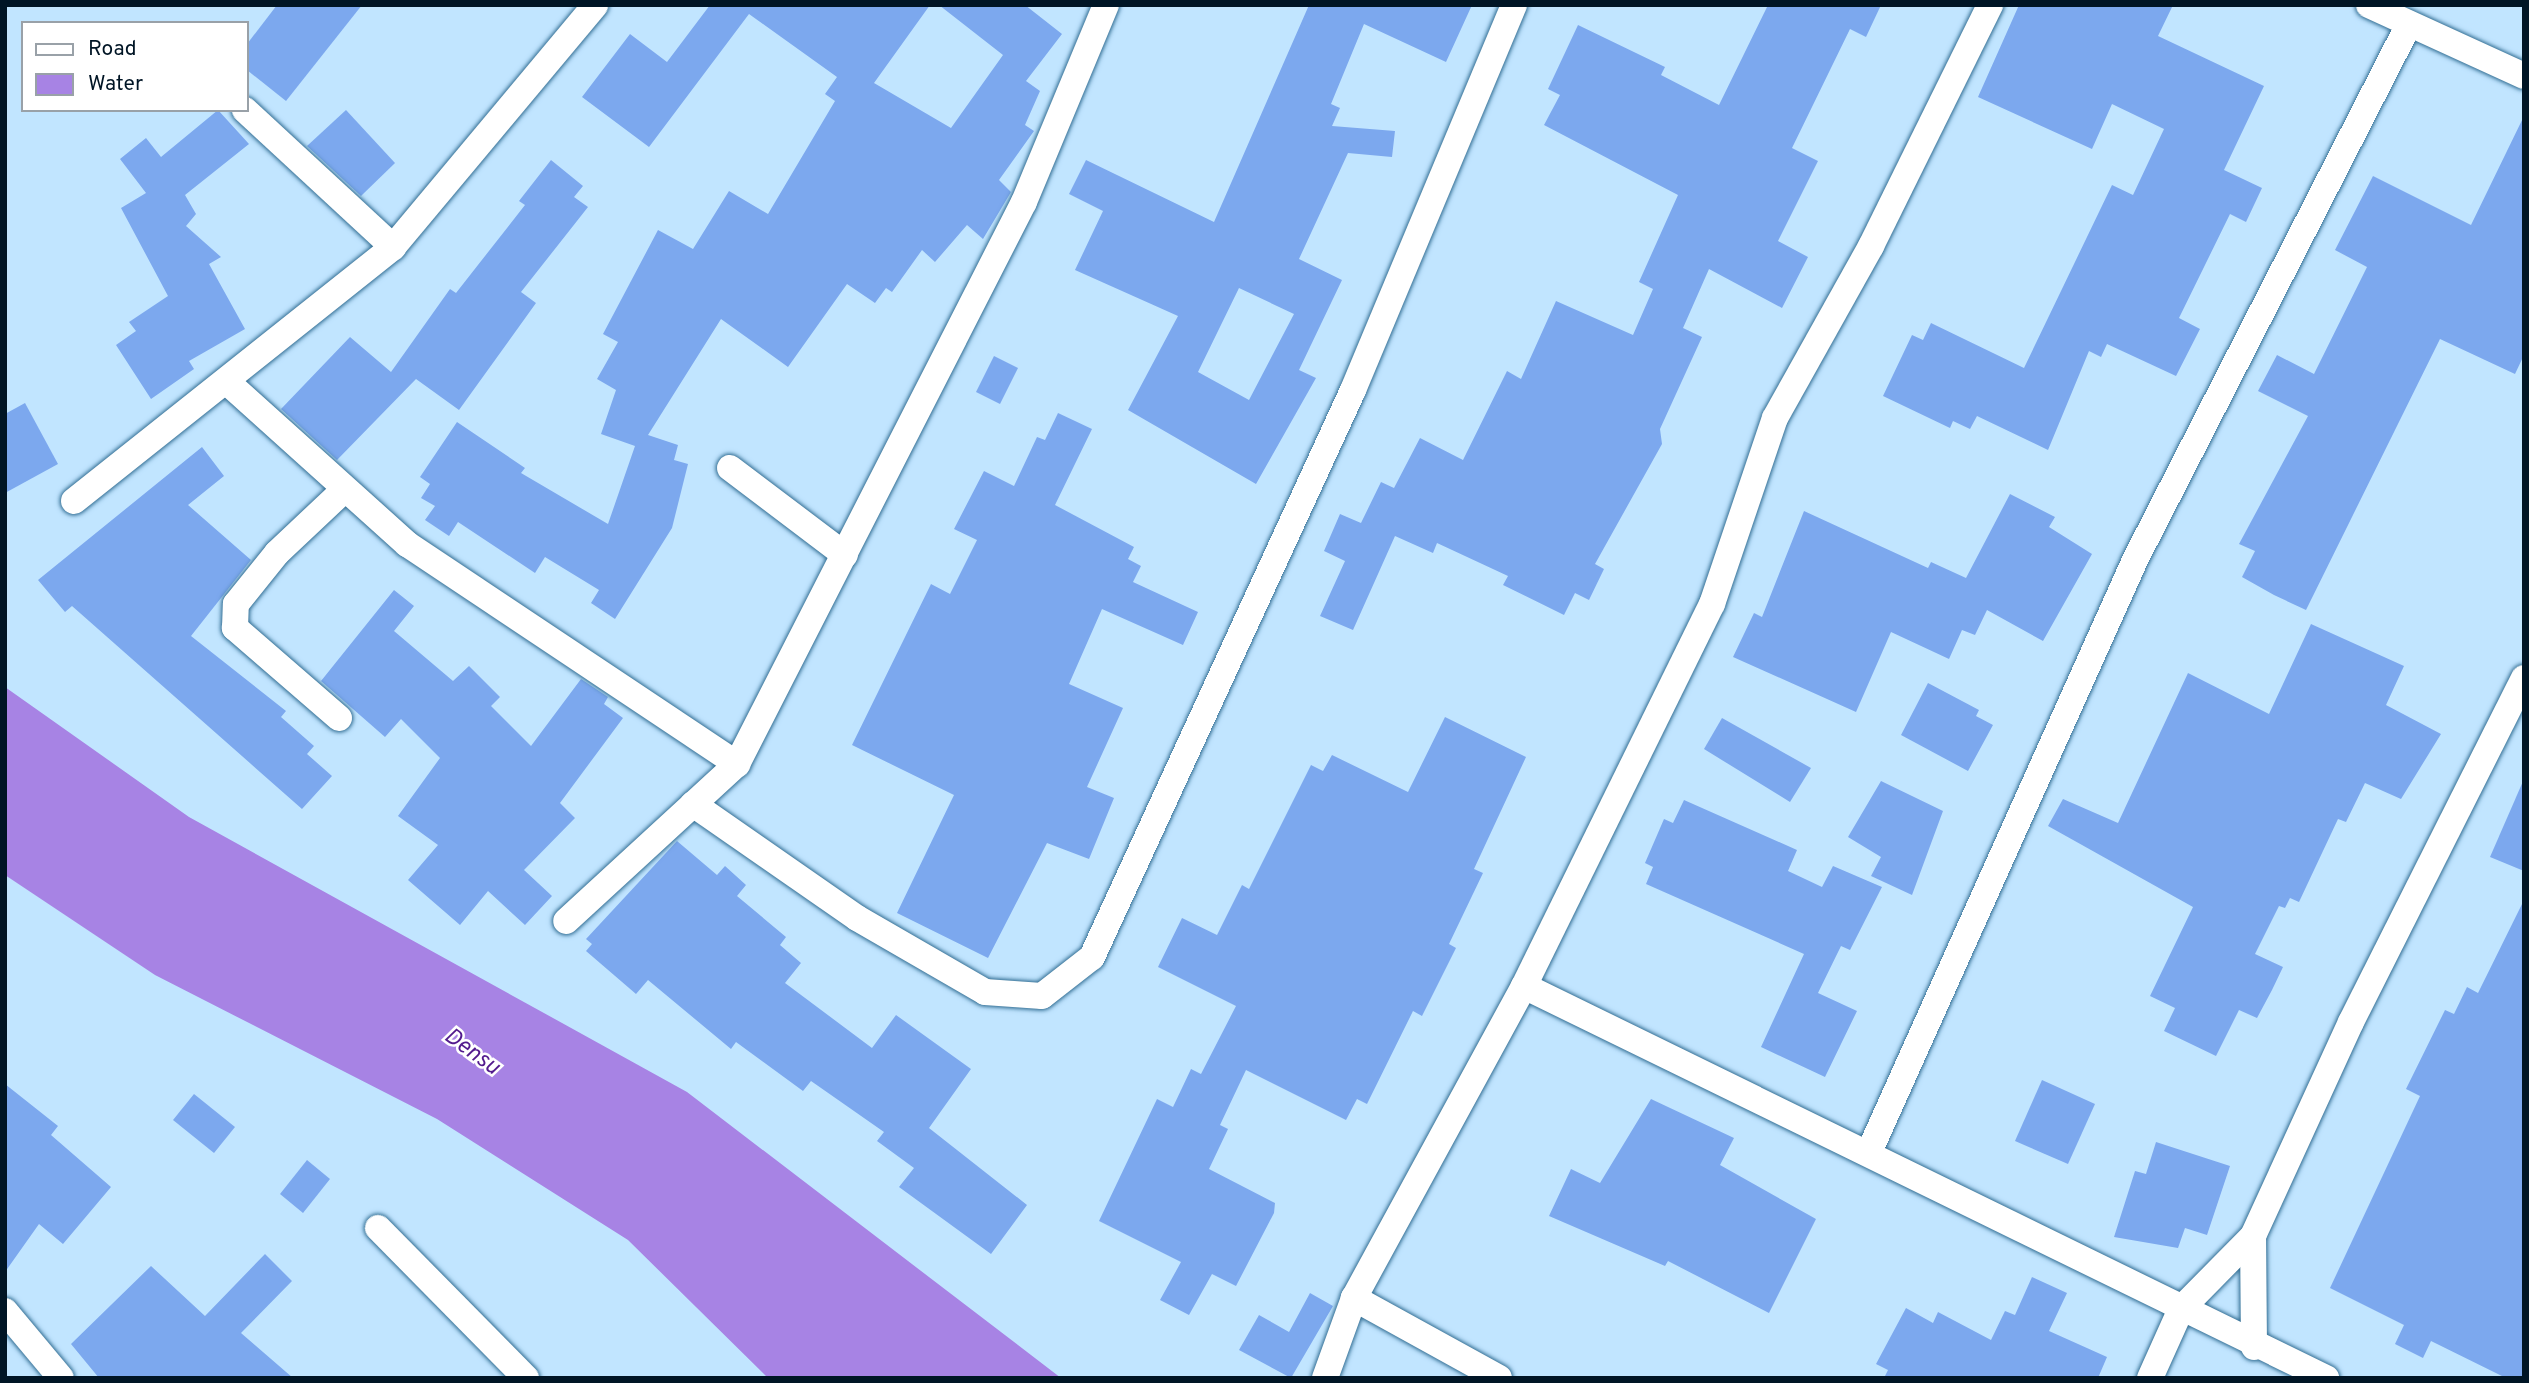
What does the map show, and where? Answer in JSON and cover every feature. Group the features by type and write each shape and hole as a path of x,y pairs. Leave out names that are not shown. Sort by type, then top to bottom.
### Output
{"street":[{"path":"74,501 393,247 595,5"},
{"path":"566,921 737,764 1024,202 1106,5"},
{"path":"693,804 857,918 985,992 1042,996 1092,957 1353,390 1514,5"},
{"path":"1325,1378 1354,1298 1524,986 1712,604 1775,418 1871,246 1990,5"},
{"path":"2369,5 2524,76"},
{"path":"1870,1150 2135,560 2409,24"},
{"path":"247,112 393,247"},
{"path":"226,381 345,489 474,591 737,764"},
{"path":"730,468 845,555"},
{"path":"339,718 235,628 236,604 277,553 345,489"},
{"path":"2150,1378 2181,1309 2253,1236 2351,1022 2524,678"},
{"path":"1524,986 1870,1150 2254,1347 2326,1378"},
{"path":"378,1228 526,1378"},
{"path":"2253,1236 2254,1347"},
{"path":"1354,1298 1499,1378"},
{"path":"5,1311 61,1378"}],"water":[{"name":"Densu","path":"5,687 189,817 687,1092 1061,1378 768,1378 628,1240 437,1119 155,975 5,875"}],"building":[{"path":"277,5 362,5 286,101 248,71 248,43"},
{"path":"710,5 930,5 874,83 951,128 1003,55 939,5 1025,5 1062,34 1026,81 1040,91 1025,125 1034,131 999,180 1011,192 983,239 967,225 935,262 922,250 892,292 886,288 875,303 847,284 788,367 721,319 648,435 678,445 674,460 688,464 672,528 615,619 591,603 599,590 545,557 535,573 458,522 449,536 425,520 435,506 421,498 430,484 420,477 457,422 525,468 521,473 608,524 635,446 601,434 616,390 597,379 618,342 603,334 658,230 693,249 729,191 768,214 835,101 825,94 837,77 749,14 649,147 582,97 630,34 667,62"},
{"path":"1309,5 1472,5 1446,62 1364,24 1331,104 1340,108 1332,126 1395,131 1392,157 1348,153 1299,259 1342,280 1299,370 1316,378 1256,484 1128,410 1178,316 1075,270 1103,211 1069,194 1086,160 1214,222","holes":["1239,288 1294,314 1249,400 1198,372"]},
{"path":"1768,5 1881,5 1866,37 1850,29 1792,148 1818,161 1778,241 1808,257 1782,308 1709,269 1683,328 1702,337 1660,429 1662,444 1595,564 1604,569 1589,600 1575,593 1564,615 1503,585 1508,576 1437,543 1433,553 1395,536 1353,630 1320,616 1345,561 1324,551 1340,514 1361,523 1381,482 1394,488 1420,438 1463,460 1507,371 1521,379 1556,301 1633,335 1653,289 1639,282 1678,195 1544,125 1560,95 1548,89 1578,25 1665,67 1661,75 1719,105"},
{"path":"2019,5 2173,5 2158,36 2264,86 2224,170 2262,188 2246,222 2230,214 2179,318 2200,329 2176,376 2107,344 2101,357 2089,351 2048,450 1977,416 1970,429 1953,421 1950,428 1883,396 1912,335 1923,340 1931,323 2024,368 2112,185 2133,195 2164,129 2112,104 2092,149 1978,97"},
{"path":"346,110 395,163 361,196 307,146"},
{"path":"216,112 220,112 249,144 185,195 196,214 186,226 221,257 209,264 245,329 189,361 194,369 151,399 116,345 136,331 129,322 168,296 121,208 146,193 120,159 146,138 161,157"},
{"path":"2524,116 2524,355 2515,374 2440,339 2306,610 2242,577 2255,551 2239,544 2308,416 2258,391 2277,355 2314,374 2367,267 2335,250 2373,176 2471,225"},
{"path":"551,160 583,186 574,197 588,207 521,292 536,303 459,410 416,379 337,460 281,409 350,337 391,372 450,289 456,293 525,205 519,201"},
{"path":"994,356 1018,368 1000,404 976,392"},
{"path":"25,403 58,464 5,493 5,414"},
{"path":"1058,413 1092,429 1055,505 1134,547 1128,559 1141,566 1133,582 1198,612 1183,645 1102,609 1069,684 1123,708 1087,787 1114,798 1089,859 1047,843 988,958 897,913 954,795 852,745 931,584 950,594 977,540 954,529 984,471 1014,486 1037,437 1045,440"},
{"path":"202,447 224,476 188,505 251,560 191,636 286,711 281,717 314,746 307,754 332,776 302,809 72,606 65,612 38,580"},
{"path":"2010,494 2055,517 2049,527 2092,554 2043,641 1987,610 1975,635 1962,630 1949,659 1891,632 1856,712 1733,657 1754,613 1762,617 1804,511 1928,568 1931,562 1966,578"},
{"path":"394,590 414,606 394,631 453,681 469,666 500,697 491,706 531,746 581,679 608,697 604,704 623,718 560,803 575,818 524,870 552,896 525,925 488,891 460,925 408,880 438,845 398,816 440,758 401,719 385,737 321,681"},
{"path":"2311,624 2404,666 2386,705 2441,734 2401,799 2365,783 2346,822 2338,819 2299,902 2290,898 2285,908 2279,906 2255,954 2283,967 2272,990 2257,1018 2239,1010 2216,1056 2164,1031 2175,1008 2150,996 2193,907 2048,826 2063,799 2118,823 2188,673 2269,714"},
{"path":"1928,683 1979,710 1976,716 1993,725 1968,771 1901,735"},
{"path":"1445,717 1526,757 1474,869 1483,873 1449,944 1456,948 1422,1016 1413,1011 1367,1104 1357,1099 1346,1120 1246,1070 1220,1125 1228,1129 1209,1169 1275,1203 1274,1213 1236,1286 1212,1274 1189,1315 1160,1300 1181,1262 1099,1221 1157,1099 1173,1107 1191,1069 1201,1074 1236,1006 1158,967 1182,918 1217,935 1242,885 1249,889 1311,765 1323,771 1332,755 1408,792"},
{"path":"1722,718 1811,768 1790,802 1704,749"},
{"path":"2524,779 2524,871 2490,857"},
{"path":"1881,781 1943,811 1912,895 1871,876 1881,857 1848,837"},
{"path":"1684,800 1797,850 1788,871 1822,887 1833,866 1882,887 1850,950 1841,946 1818,993 1857,1011 1825,1077 1761,1047 1804,954 1646,884 1653,867 1645,863 1664,819 1673,823"},
{"path":"677,841 717,875 725,866 746,885 737,896 786,937 780,945 801,963 785,983 872,1048 896,1015 971,1069 929,1128 1027,1205 991,1254 899,1187 914,1168 877,1141 884,1132 811,1081 803,1091 736,1042 731,1049 648,980 636,994 586,951 592,944 586,939"},
{"path":"2524,900 2524,1378 2506,1378 2431,1341 2423,1358 2395,1344 2404,1325 2330,1288 2420,1096 2406,1089 2445,1010 2454,1014 2467,987 2478,993"},
{"path":"2042,1080 2095,1104 2068,1164 2015,1141"},
{"path":"5,1084 58,1126 51,1135 111,1187 63,1244 39,1224 5,1272"},
{"path":"194,1094 235,1127 214,1153 173,1120"},
{"path":"1651,1099 1734,1138 1720,1165 1816,1219 1769,1313 1668,1261 1665,1266 1549,1216 1571,1169 1600,1183"},
{"path":"2156,1142 2230,1166 2207,1235 2185,1228 2178,1248 2114,1237 2135,1171 2146,1174"},
{"path":"307,1160 330,1179 303,1213 280,1194"},
{"path":"265,1254 292,1281 241,1333 293,1378 99,1378 71,1344 151,1266 205,1316"},
{"path":"2032,1277 2067,1293 2049,1331 2107,1357 2098,1378 1884,1378 1888,1370 1876,1364 1906,1308 1933,1323 1938,1312 1991,1340 2005,1311 2015,1315"},
{"path":"1310,1293 1333,1306 1291,1378 1239,1350 1259,1315 1289,1332"}]}
